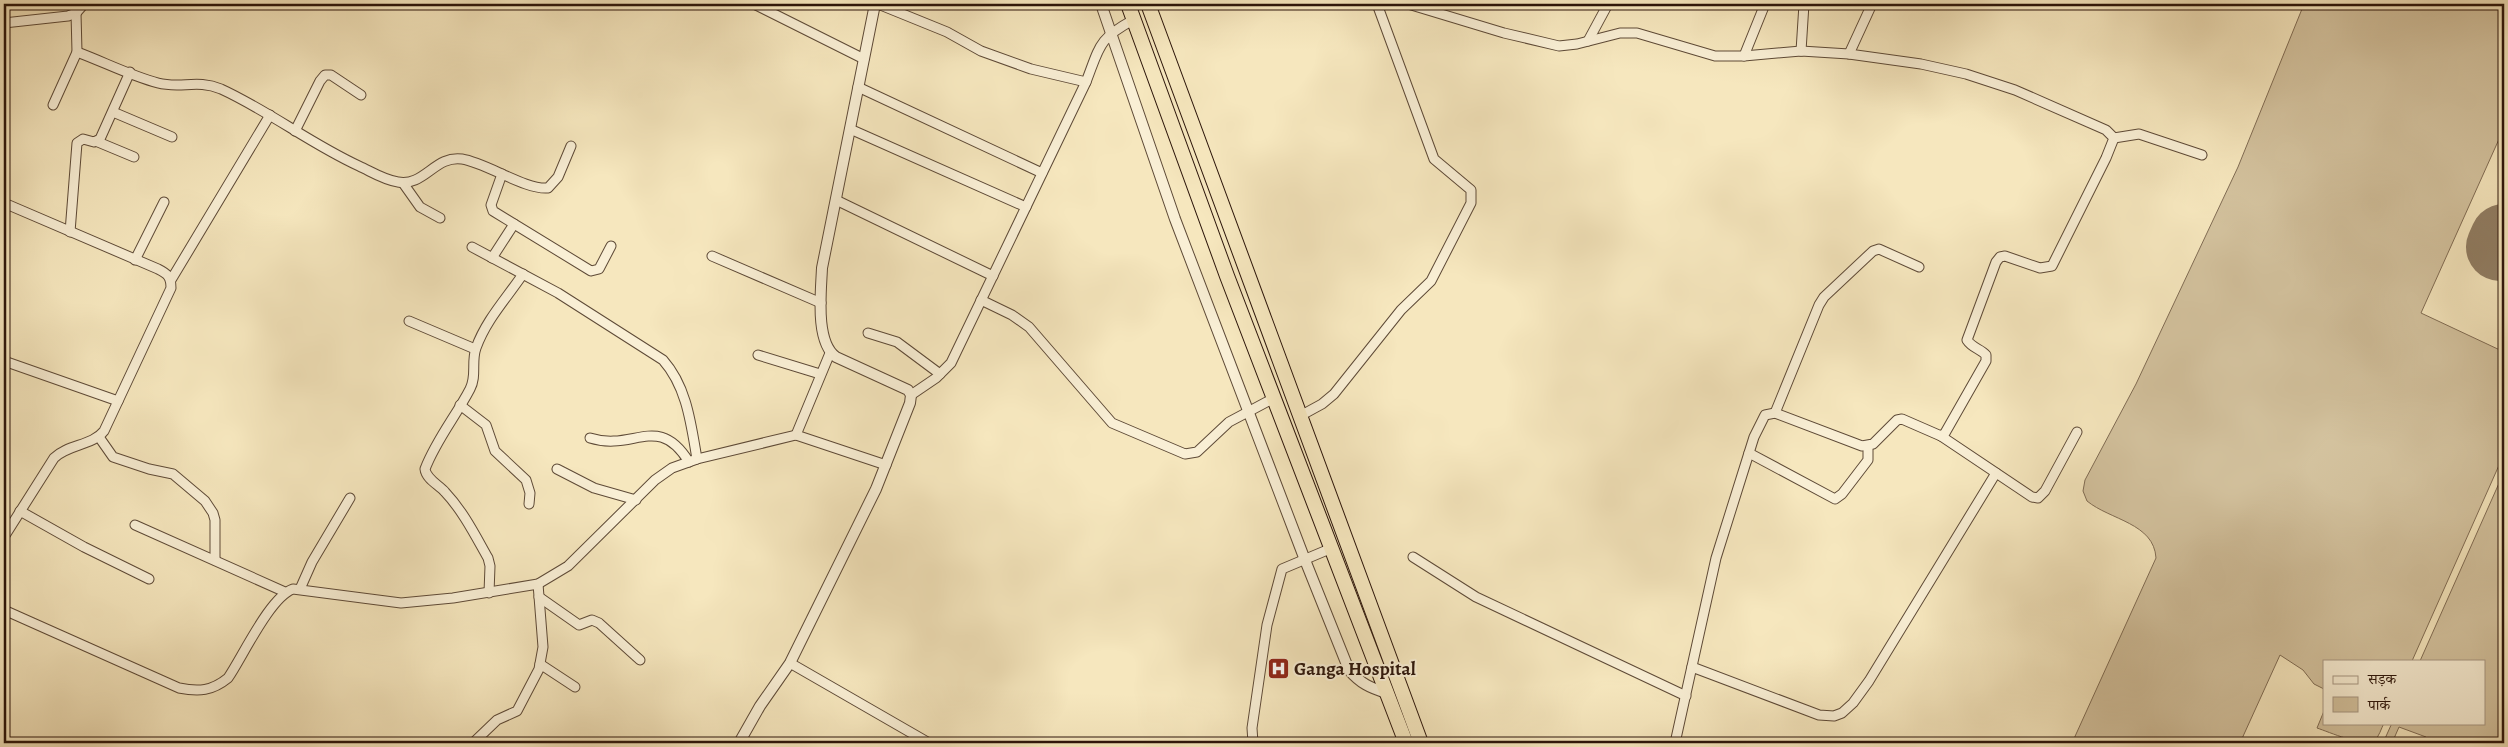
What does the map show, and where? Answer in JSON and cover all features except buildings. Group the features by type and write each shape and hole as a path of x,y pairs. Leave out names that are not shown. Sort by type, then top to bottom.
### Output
{"highway":[{"path":"1128,4 1227,276 1406,743"},
{"path":"1148,4 1421,743"}],"street":[{"path":"4,23 76,13 84,4"},
{"path":"754,4 864,59"},
{"path":"912,395 902,386 830,353 824,342 821,303 822,268 876,4 947,32 981,51 1039,72 1086,82"},
{"path":"1101,4 1175,219 1304,560 1350,670 1357,680 1370,688 1387,693"},
{"path":"1300,416 1322,404 1334,394 1400,310 1431,281 1471,203 1471,190 1434,159 1376,4"},
{"path":"1408,4 1504,33 1559,46 1588,42 1620,33 1637,33 1706,54 1744,56 1801,51 1849,54 1921,64 1996,84 2106,130 2114,138"},
{"path":"1588,42 1608,4"},
{"path":"1744,56 1765,4"},
{"path":"1801,51 1804,4"},
{"path":"1849,54 1872,4"},
{"path":"53,105 77,52 76,13"},
{"path":"738,743 760,706 790,663 876,489 912,395 940,374 951,363 1086,82 1099,48 1111,32 1133,20"},
{"path":"77,52 160,84 200,83 211,85 270,115 335,155 383,177 403,183 419,179 438,164 454,158 482,165 536,187 548,188 558,176 571,146"},
{"path":"98,142 130,72"},
{"path":"295,132 320,81 325,75 331,75 361,95"},
{"path":"858,87 1042,172"},
{"path":"113,112 172,137"},
{"path":"171,280 270,115"},
{"path":"850,129 1026,207"},
{"path":"2114,138 2139,134 2202,155"},
{"path":"1941,436 1945,433 1986,361 1986,356 1983,352 1971,346 1967,340 1996,262 2000,257 2005,256 2040,268 2052,266 2106,158 2114,138"},
{"path":"70,232 77,143 83,139 98,142 134,157"},
{"path":"502,174 491,208 514,224 591,271 599,269 611,246"},
{"path":"403,183 420,207 440,218"},
{"path":"836,200 993,276"},
{"path":"135,260 164,202"},
{"path":"4,203 168,274 171,280 171,288 99,437 61,451 4,537"},
{"path":"492,258 514,224"},
{"path":"472,247 565,297 662,360 672,370 681,386 693,460"},
{"path":"1775,413 1824,297 1873,251 1879,249 1919,267"},
{"path":"712,256 821,303"},
{"path":"489,593 490,566 488,558 458,508 425,473 427,464 470,388 474,377 473,361 475,349 495,311 522,274"},
{"path":"981,300 1012,315 1029,327 1112,423 1169,448 1192,455 1229,422 1274,398"},
{"path":"409,321 475,349"},
{"path":"868,333 897,342 940,374"},
{"path":"796,435 830,353"},
{"path":"758,355 820,374"},
{"path":"4,361 118,401"},
{"path":"460,405 486,425 495,451 526,480 530,493 529,504"},
{"path":"1675,743 1716,558 1754,436 1765,416 1775,413 1868,447 1902,419 1941,436 2032,497 2042,496 2077,432"},
{"path":"590,438 610,442 658,435 675,443 693,460"},
{"path":"4,610 179,688 205,691 218,686 228,678 274,603 285,592 300,589 401,603 489,593 538,584 568,566 663,473 693,460 796,435 886,465"},
{"path":"99,437 113,457 149,470 172,474 205,501 215,520 216,560"},
{"path":"1749,453 1834,499 1842,494 1868,460 1868,447"},
{"path":"557,470 594,488 636,500"},
{"path":"1692,667 1819,715 1834,716 1842,713 1869,680 1996,474"},
{"path":"300,589 320,548 350,498"},
{"path":"20,511 84,547 150,579"},
{"path":"135,525 285,592"},
{"path":"1252,743 1252,728 1267,625 1282,569 1332,548"},
{"path":"1413,557 1476,597 1686,696"},
{"path":"473,743 497,720 517,711 540,664 543,647 538,584"},
{"path":"539,597 579,625 592,620 599,623 640,660"},
{"path":"790,663 929,743"},
{"path":"540,664 575,687"}],"green space":[{"path":"2304,4 2504,4 2504,128 2421,313 2502,351 2504,346 2504,454 2412,660 2323,660 2323,688 2314,684 2303,670 2280,655 2240,743 2072,743 2156,558 2148,537 2129,524 2087,501 2083,491 2085,480 2136,384 2238,167"},
{"path":"2504,472 2504,743 2424,743 2426,737 2399,727 2392,743 2383,743 2392,724 2486,724 2486,660 2420,660"},
{"path":"2323,713 2323,724 2384,724 2379,735 2374,741 2369,742 2354,741 2317,728"}],"runway":[{"path":"2500,247 2504,238"}],"place":[{"name":"Ganga Hospital","path":"1278,669"}]}
